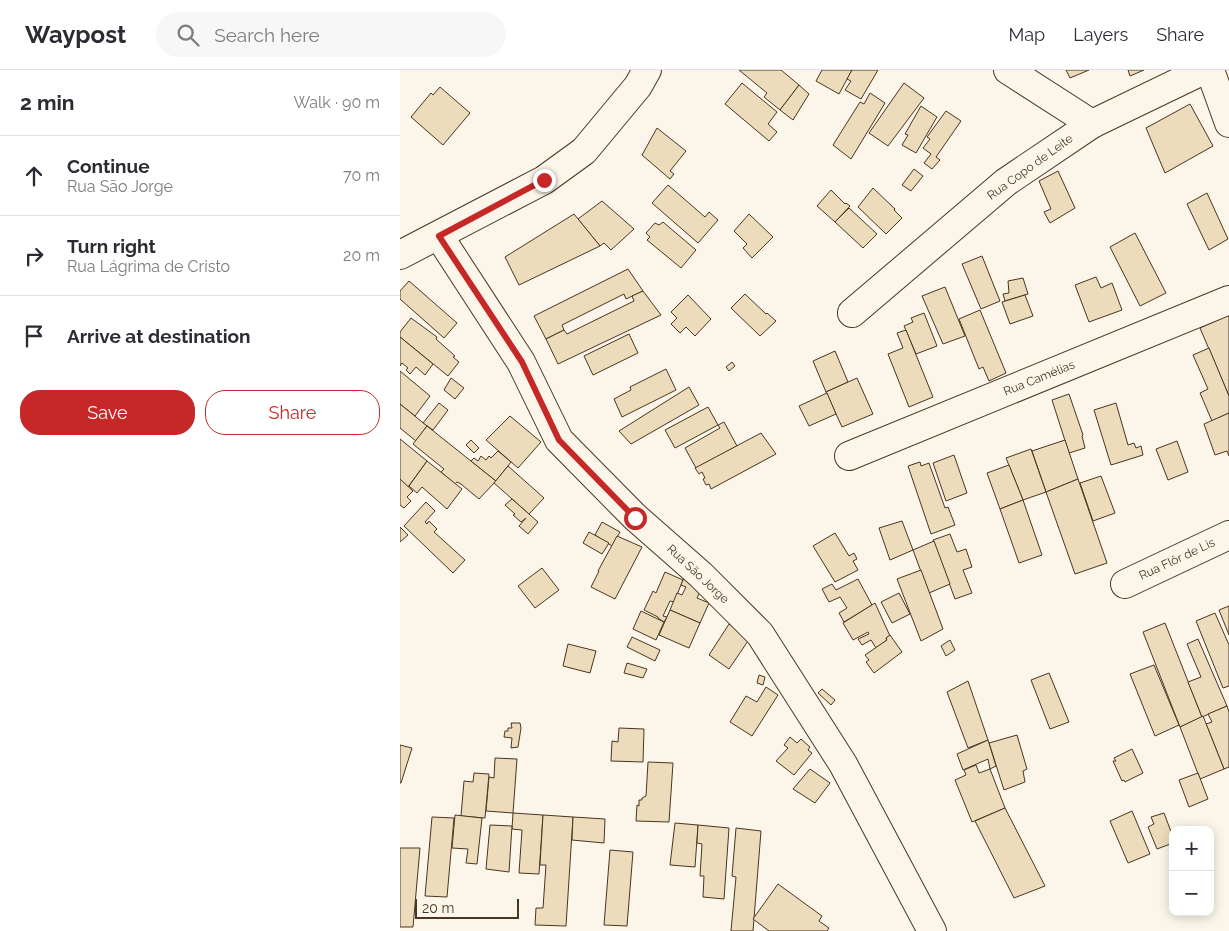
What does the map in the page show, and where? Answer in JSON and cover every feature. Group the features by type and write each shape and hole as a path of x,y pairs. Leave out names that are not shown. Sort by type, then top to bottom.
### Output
{"street":[{"path":"400,255 544,180 584,151 638,86 647,70"},
{"path":"1008,70 1092,124"},
{"name":"Rua Copo de Leite","path":"852,313 1006,182 1092,124 1204,70"},
{"path":"1210,70 1229,123"},
{"name":"Rua São Jorge","path":"439,236 522,362 559,440 635,518 700,575 760,634 843,764 932,931"},
{"name":"Rua Camélias","path":"849,456 1229,300"},
{"name":"Rua Flôr de Lis","path":"1125,584 1229,535"}],"building":[{"path":"739,70 781,70 799,85 780,110 764,97 767,93"},
{"path":"822,70 852,70 839,94 816,81"},
{"path":"852,70 878,70 861,99 845,90 851,81 847,79"},
{"path":"1066,70 1089,70 1070,78"},
{"path":"1128,70 1144,70 1130,76"},
{"path":"742,83 777,112 768,124 777,132 769,141 725,104"},
{"path":"904,83 924,98 888,146 869,133"},
{"path":"799,85 809,94 793,120 780,110"},
{"path":"440,87 470,113 443,145 411,117 431,93 433,95"},
{"path":"870,93 885,103 851,159 833,145 860,102 864,104"},
{"path":"1190,104 1213,146 1165,173 1146,128"},
{"path":"921,106 937,117 916,153 902,145 908,135 905,134"},
{"path":"946,111 961,121 936,157 940,160 932,169 924,163 931,154 923,148 930,139 927,137"},
{"path":"657,128 686,151 670,171 674,174 670,179 642,155"},
{"path":"914,169 923,176 911,191 902,185"},
{"path":"1058,171 1075,208 1050,223 1044,212 1051,209 1039,181"},
{"path":"668,185 705,217 709,212 718,220 698,243 652,203"},
{"path":"873,188 902,218 886,234 858,207"},
{"path":"831,190 845,204 850,206 835,222 817,206"},
{"path":"1207,193 1228,239 1209,250 1187,204"},
{"path":"602,201 634,229 611,250 604,243 600,246 578,219"},
{"path":"849,208 877,234 863,248 835,222"},
{"path":"574,214 600,246 519,285 505,257"},
{"path":"749,214 773,237 752,258 743,248 747,244 734,231"},
{"path":"663,222 696,250 681,268 647,240 650,237 646,233 655,223 659,225"},
{"path":"1135,233 1166,293 1140,306 1110,247"},
{"path":"982,256 1000,301 981,309 962,264"},
{"path":"628,269 643,291 626,299 624,294 562,325 564,330 546,339 534,316"},
{"path":"1096,277 1101,288 1112,283 1122,310 1089,322 1075,285"},
{"path":"1023,278 1028,294 1005,301 1003,294 1009,293 1008,281"},
{"path":"409,281 457,323 444,338 400,299 400,291"},
{"path":"945,287 965,336 943,344 922,296"},
{"path":"643,291 661,315 558,364 546,339 564,330 567,334 634,301 632,296"},
{"path":"745,294 776,321 760,336 731,308"},
{"path":"688,295 711,319 695,336 686,327 680,333 671,324 677,318 671,312"},
{"path":"1025,295 1033,316 1010,324 1002,302"},
{"path":"980,310 1006,373 989,381 983,367 979,369 959,319"},
{"path":"924,313 937,346 916,354 904,326 913,322 911,318"},
{"path":"1229,315 1229,396 1200,328"},
{"path":"411,318 437,337 436,339 459,362 448,376 400,337 400,332"},
{"path":"906,330 933,397 909,407 888,354 903,348 897,333"},
{"path":"629,334 638,353 593,375 584,356"},
{"path":"400,337 433,364 425,375 416,367 410,374 406,370 408,368 402,363 400,366"},
{"path":"1209,348 1229,396 1229,413 1212,421 1200,393 1208,389 1193,355"},
{"path":"835,351 848,382 826,392 813,361"},
{"path":"732,362 735,366 729,371 726,367"},
{"path":"666,369 676,390 622,417 614,399 631,390 630,387"},
{"path":"400,371 430,396 415,416 400,404"},
{"path":"451,378 464,388 455,399 444,390"},
{"path":"857,378 873,414 842,427 826,392"},
{"path":"689,387 699,405 631,444 619,431"},
{"path":"827,393 836,414 809,426 799,406"},
{"path":"1069,394 1083,435 1085,448 1069,453 1052,400"},
{"path":"439,403 448,410 433,430 423,423"},
{"path":"1116,403 1128,445 1134,443 1136,448 1141,446 1143,455 1111,465 1094,410"},
{"path":"400,404 427,426 416,441 400,428"},
{"path":"708,407 718,425 675,448 665,430"},
{"path":"1229,413 1229,456 1227,451 1215,455 1204,424"},
{"path":"510,416 541,442 518,468 486,440"},
{"path":"724,422 737,446 696,468 685,448 720,428 718,425"},
{"path":"427,426 496,481 479,499 461,484 457,482 455,484 441,472 444,469 413,444"},
{"path":"761,433 776,454 711,489 709,484 706,485 702,472 699,474 695,468"},
{"path":"400,439 427,461 408,487 400,479"},
{"path":"471,440 479,448 474,453 466,445"},
{"path":"1065,440 1078,479 1046,492 1032,451"},
{"path":"1177,441 1188,472 1168,480 1156,449"},
{"path":"1031,449 1046,492 1023,500 1006,458"},
{"path":"498,451 511,462 496,481 471,461 474,458 478,461 481,456 486,460"},
{"path":"954,455 967,493 946,501 933,463"},
{"path":"427,461 462,489 447,509 422,487 417,493 409,486"},
{"path":"920,462 921,466 929,463 945,508 948,507 955,525 931,534 908,466"},
{"path":"1009,465 1023,500 1000,509 987,473"},
{"path":"508,466 544,498 529,514 494,483"},
{"path":"1101,476 1115,513 1093,521 1080,483"},
{"path":"400,479 413,491 407,497 411,501 404,508 400,505"},
{"path":"1078,479 1107,563 1075,574 1046,492"},
{"path":"512,499 538,522 528,534 519,526 526,518 521,522 505,505"},
{"path":"1023,500 1042,555 1019,563 1000,509"},
{"path":"426,502 435,511 425,522 427,524 429,521 437,529 434,532 465,560 453,573 404,526"},
{"path":"902,521 913,550 890,560 879,528"},
{"path":"602,522 620,532 612,546 595,535"},
{"path":"400,527 408,535 400,542"},
{"path":"589,532 609,543 602,554 583,543"},
{"path":"835,533 849,556 854,553 857,559 853,561 858,570 835,582 813,546"},
{"path":"950,534 957,552 966,549 972,567 963,570 972,593 955,599 933,540"},
{"path":"617,536 642,547 615,599 591,587"},
{"path":"934,541 950,584 929,593 913,550"},
{"path":"542,568 559,590 535,608 518,586"},
{"path":"921,570 943,629 921,641 897,579"},
{"path":"665,572 683,580 674,602 670,601 663,616 667,617 664,622 644,610 653,591 656,593"},
{"path":"685,575 703,585 697,598 709,603 700,623 670,610 677,593 682,595 686,587 681,585"},
{"path":"858,579 872,605 844,622 839,613 847,608 840,597 829,602 822,589 832,584 836,590"},
{"path":"899,593 910,614 892,623 881,602"},
{"path":"875,603 890,636 876,648 871,640 862,645 858,639 869,634 868,632 853,640 843,623"},
{"path":"1229,606 1229,635 1219,610"},
{"path":"670,610 700,623 689,648 659,635"},
{"path":"641,611 664,622 656,640 633,629"},
{"path":"1215,613 1229,645 1229,686 1223,688 1196,621"},
{"path":"1165,623 1202,717 1180,727 1143,632"},
{"path":"729,624 750,638 729,669 709,655"},
{"path":"890,635 902,652 874,673 866,662 869,660 865,655 887,640 886,638"},
{"path":"632,637 660,650 655,661 627,647"},
{"path":"1198,639 1227,706 1202,717 1188,682 1201,677 1187,644"},
{"path":"950,640 955,650 946,656 941,646"},
{"path":"568,644 596,651 590,673 563,666"},
{"path":"627,663 647,669 643,678 624,673"},
{"path":"1154,665 1179,725 1155,736 1130,674"},
{"path":"1049,673 1069,722 1050,729 1031,680"},
{"path":"759,675 765,677 763,685 757,683"},
{"path":"968,681 988,740 968,748 947,692"},
{"path":"766,687 778,695 752,736 730,722 746,696 757,702"},
{"path":"822,689 835,700 831,705 818,693"},
{"path":"1227,706 1229,712 1229,767 1224,769 1206,724 1212,722 1208,714"},
{"path":"1203,716 1224,769 1200,779 1180,727"},
{"path":"511,723 520,723 521,728 518,747 511,748 512,738 504,737 505,731 508,731 508,728 512,728"},
{"path":"619,728 644,729 643,762 611,761 612,741 618,742"},
{"path":"1017,735 1027,769 1023,771 1025,782 1004,790 989,743"},
{"path":"790,737 797,743 801,739 810,747 808,750 812,753 794,775 776,761 788,748 784,745"},
{"path":"988,740 996,766 990,769 988,759 963,770 957,754"},
{"path":"400,745 412,748 401,783 400,783"},
{"path":"1132,749 1143,773 1125,782 1124,780 1122,781 1113,761 1116,761 1114,758"},
{"path":"495,758 517,759 513,813 486,811 489,777 494,778"},
{"path":"648,762 673,763 669,822 636,821 639,800 646,796"},
{"path":"976,765 979,773 990,769 1005,808 972,822 955,780 966,775 964,770"},
{"path":"810,769 830,783 815,803 793,789"},
{"path":"474,773 489,774 485,818 461,816 464,781 473,782"},
{"path":"1198,773 1208,799 1189,807 1179,780"},
{"path":"1005,808 1045,886 1014,898 975,821"},
{"path":"1132,811 1150,854 1128,863 1110,821"},
{"path":"513,813 543,815 539,874 519,873 522,830 512,829"},
{"path":"1164,813 1169,826 1169,844 1157,849 1148,827 1154,824 1151,817"},
{"path":"455,815 482,818 477,864 466,863 468,849 452,848"},
{"path":"543,815 573,817 566,926 535,925 536,908 543,908 546,865 540,865"},
{"path":"432,817 454,818 447,897 425,896"},
{"path":"573,817 605,819 604,843 572,840"},
{"path":"675,823 698,825 695,867 670,865"},
{"path":"490,825 512,826 509,872 486,869"},
{"path":"698,825 729,828 724,899 703,897 704,876 700,876 702,844 697,843"},
{"path":"736,828 761,831 753,931 731,931 736,877 732,876"},
{"path":"400,848 420,848 413,927 400,927"},
{"path":"610,850 633,852 627,926 604,925"},
{"path":"778,884 822,916 819,921 829,928 827,931 769,931 753,919"}],"route":[{"path":"544,180 439,236 522,362 559,440 635,518"}]}
